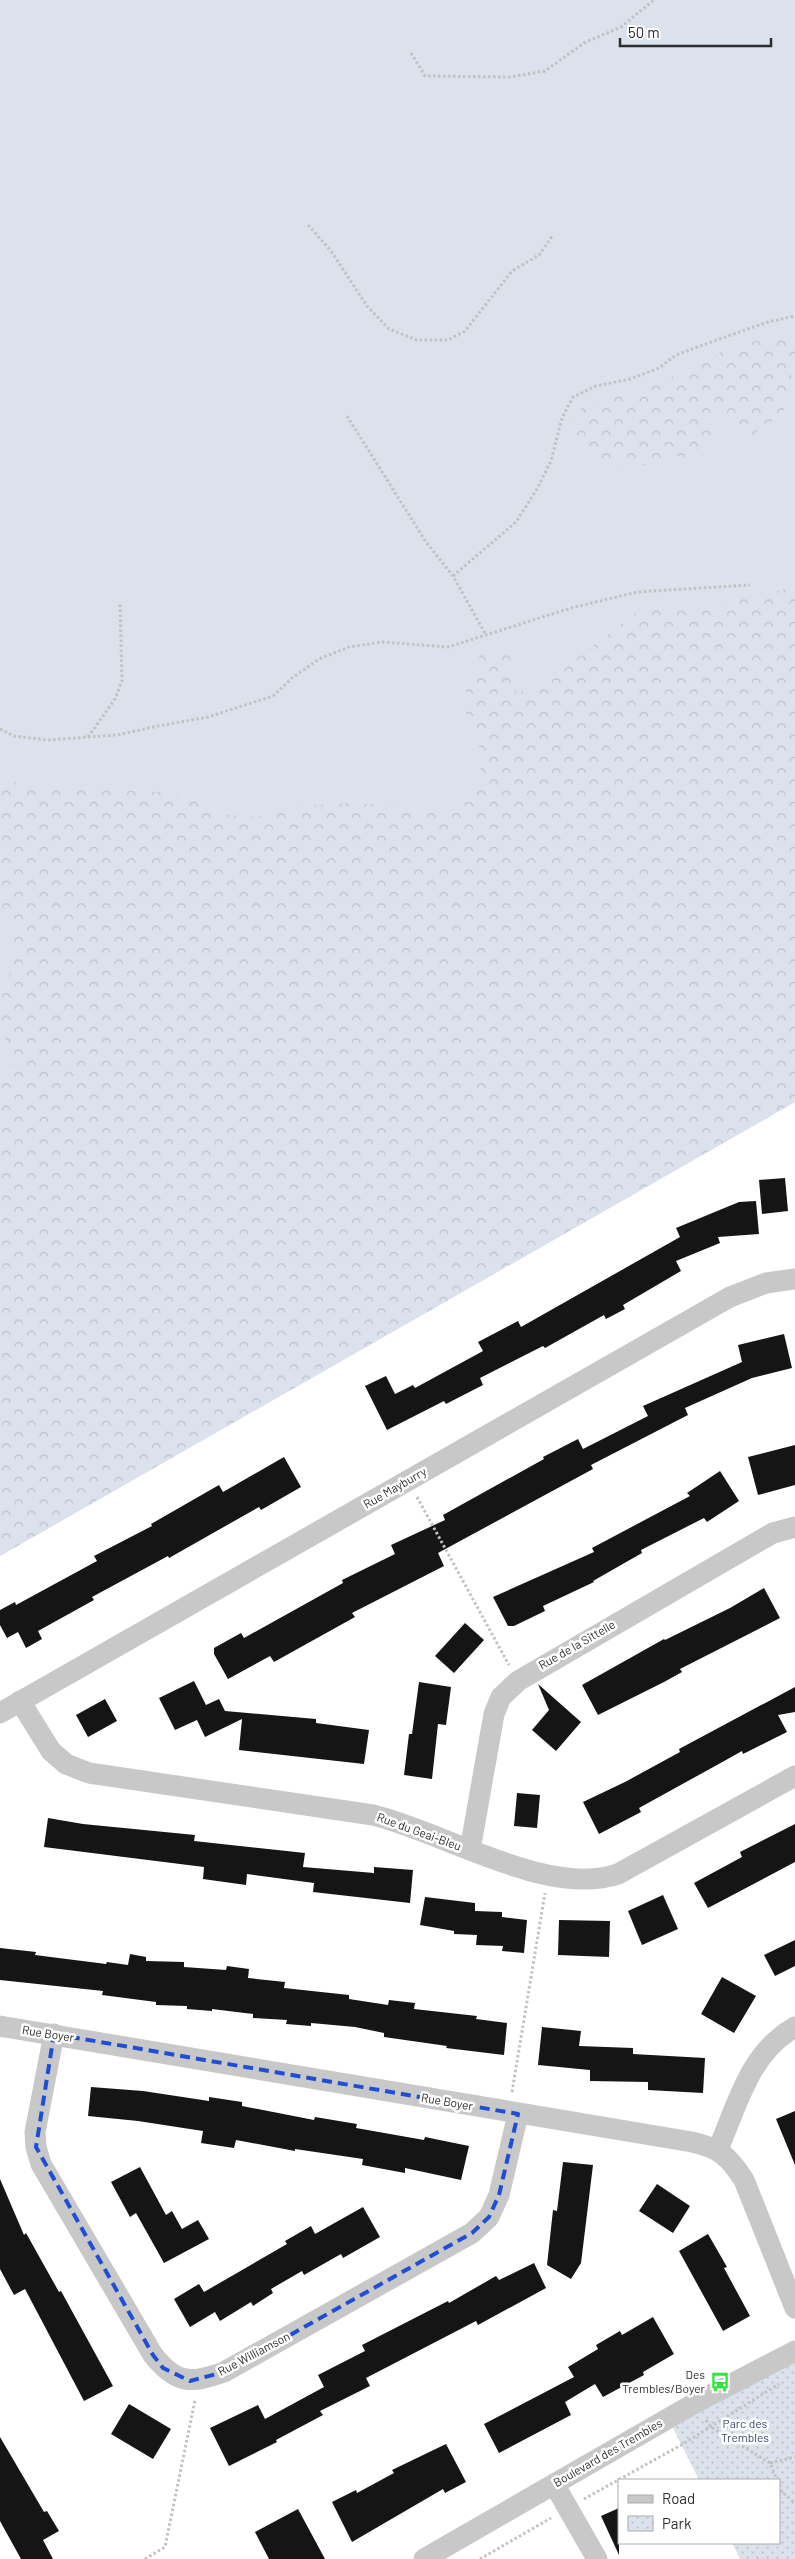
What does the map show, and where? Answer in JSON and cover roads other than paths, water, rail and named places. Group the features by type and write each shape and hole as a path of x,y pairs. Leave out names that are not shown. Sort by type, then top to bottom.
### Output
{"street":[{"name":"Rue Mayburry","path":"0,1713 730,1297 766,1283 795,1279"},
{"name":"Rue de la Sittelle","path":"470,1850 494,1714 501,1697 518,1680 765,1537 795,1527"},
{"name":"Rue du Geai-Bleu","path":"20,1701 51,1751 66,1764 89,1773 373,1815 395,1820 497,1861 580,1880 601,1880 618,1874 795,1776"},
{"name":"Rue Boyer","path":"0,2026 692,2142 718,2149 734,2164 744,2180 795,2308"},
{"path":"718,2149 751,2069 772,2043 795,2027"},
{"name":"Rue Williamson","path":"54,2034 35,2132 36,2147 41,2164 153,2355 163,2368 178,2377 190,2381 224,2372 472,2233 488,2217 499,2195 513,2113"},
{"name":"Boulevard des Trembles","path":"424,2559 696,2403 795,2351"},
{"path":"554,2484 598,2559"}],"place":[{"name":"Des Trembles/Boyer","path":"720,2382"}],"park label":[{"name":"Parc des Trembles","path":"745,2431"}]}
